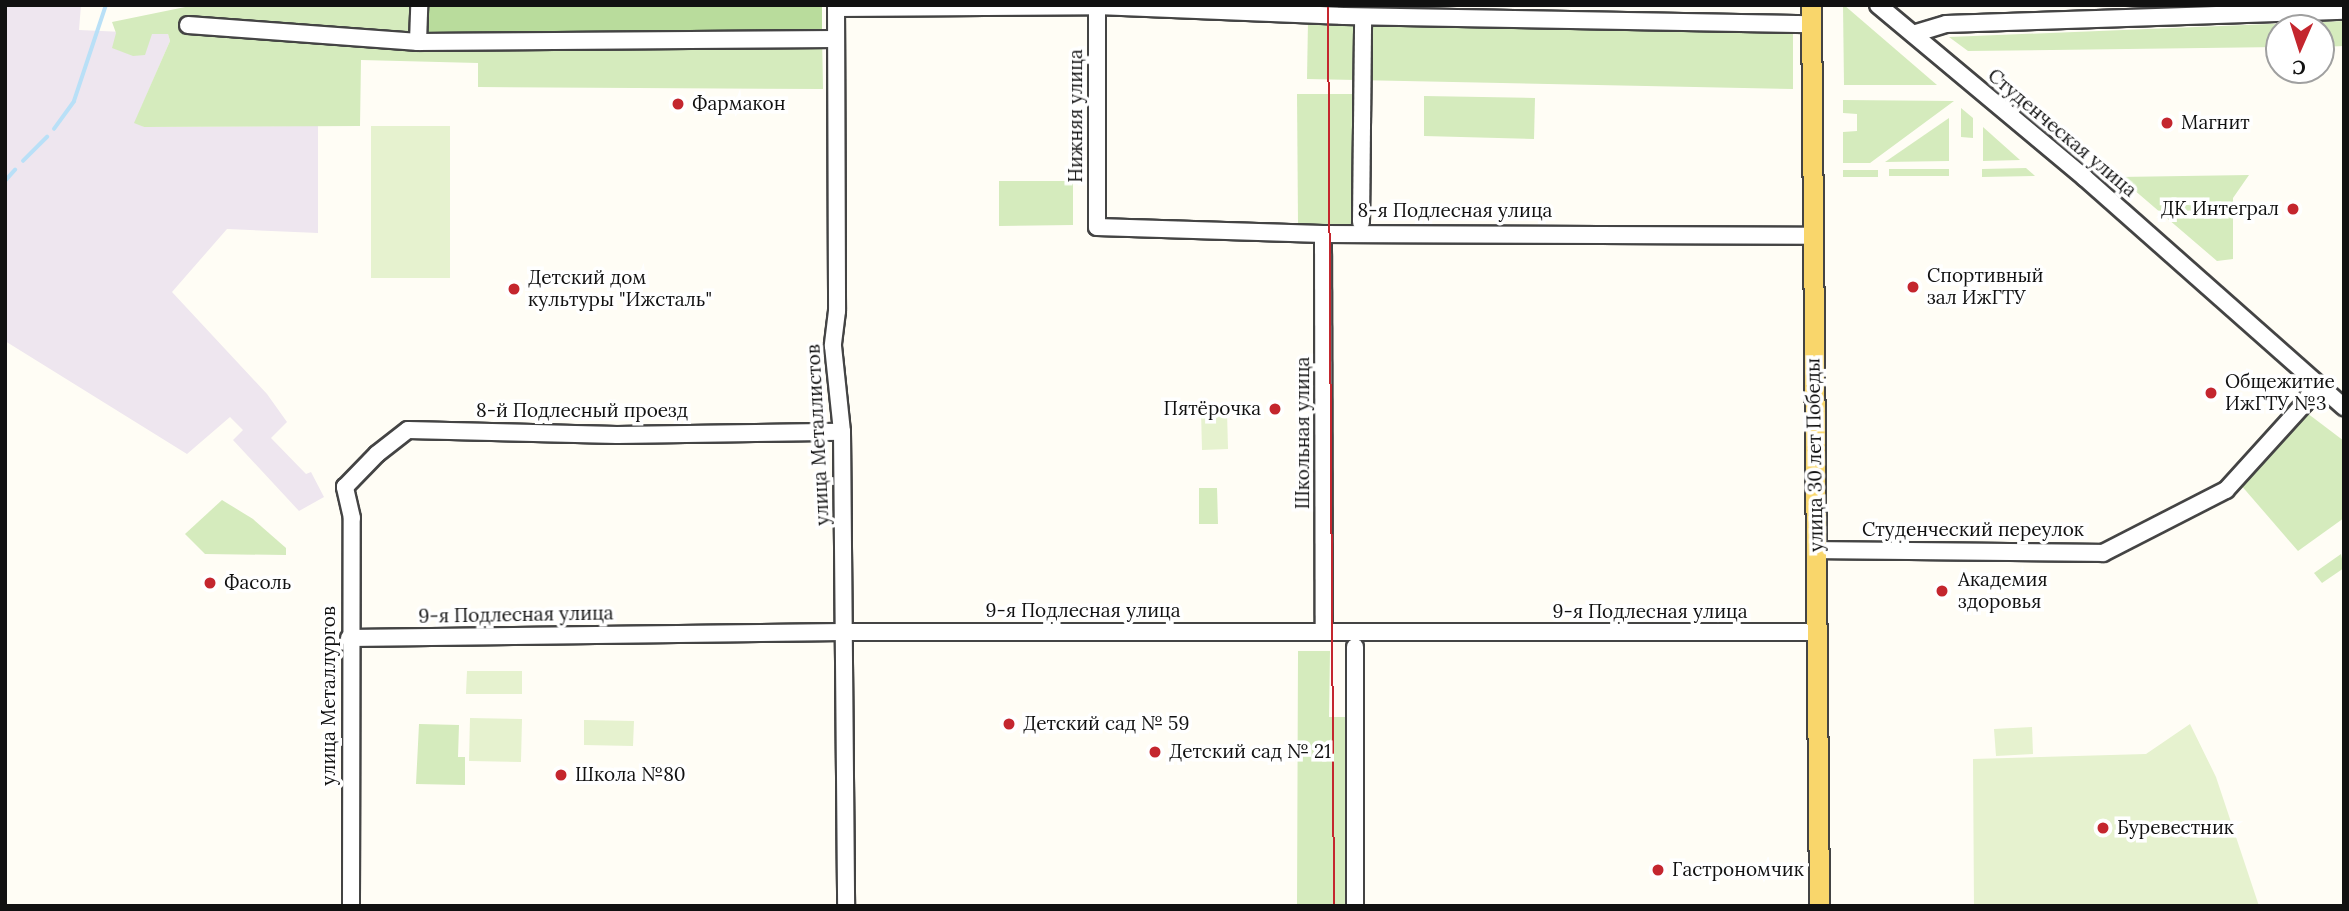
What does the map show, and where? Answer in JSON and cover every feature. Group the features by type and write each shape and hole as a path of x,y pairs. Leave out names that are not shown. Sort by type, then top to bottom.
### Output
{"main road":[{"name":"улица 30 лет Победы","path":"1811,14 1819,906"}],"street":[{"path":"418,43 419,5"},
{"name":"Студенческая улица","path":"1878,5 2085,178 2344,407"},
{"path":"836,7 1097,6 1344,11 1363,17 1811,14"},
{"name":"Нижняя улица","path":"1097,6 1097,227"},
{"name":"улица Металлистов","path":"836,7 837,312 833,346 842,432 846,906"},
{"path":"1913,34 1946,24 2344,11"},
{"path":"1361,222 1363,17"},
{"path":"188,25 418,43 836,40"},
{"name":"8-я Подлесная улица","path":"1097,227 1323,234 1812,236"},
{"name":"Школьная улица","path":"1323,234 1324,632"},
{"name":"Студенческий переулок","path":"1816,550 2103,553 2226,490 2305,403 2315,383"},
{"name":"8-й Подлесный проезд","path":"345,487 408,430 617,435 842,432"},
{"name":"улица Металлургов","path":"345,487 352,518 349,638 351,906"},
{"name":"9-я Подлесная улица","path":"349,638 843,632 1817,632"},
{"path":"1355,648 1355,906"}],"shaded area":[{"path":"5,5 81,5 79,30 168,34 170,41 135,122 144,127 318,126 318,233 227,229 172,292 267,394 287,422 271,438 306,474 311,472 324,497 299,511 233,440 243,430 230,417 187,454 5,341"}],"green space":[{"path":"195,5 423,5 822,35 823,89 478,87 478,63 361,60 360,126 144,127 134,123 170,41 168,34 152,34 145,55 133,56 112,48 116,33 112,22"},
{"path":"423,5 822,5 822,35 422,32"},
{"path":"1844,5 1937,85 1844,85"},
{"path":"1308,21 1793,31 1793,89 1307,79"},
{"path":"2335,21 2344,21 2344,46 2335,46"},
{"path":"2265,24 2265,47 1968,51 1949,37"},
{"path":"1297,94 1367,94 1366,225 1298,224"},
{"path":"1424,96 1535,98 1534,139 1424,136"},
{"path":"1843,100 1954,101 1870,163 1843,163 1843,132 1857,131 1857,114 1843,113"},
{"path":"1961,108 1973,118 1973,138 1961,137"},
{"path":"1949,118 1949,161 1885,162"},
{"path":"371,126 450,126 450,278 371,278"},
{"path":"1983,127 2020,160 1983,161"},
{"path":"2026,168 2035,176 1982,177 1982,169"},
{"path":"1889,169 1949,169 1949,176 1889,176"},
{"path":"1843,170 1878,170 1878,177 1843,177"},
{"path":"2249,175 2233,198 2233,259 2217,261 2119,177"},
{"path":"999,181 1073,181 1073,225 999,226"},
{"path":"1201,411 1227,411 1228,449 1202,450"},
{"path":"2307,413 2344,441 2344,518 2298,551 2240,484"},
{"path":"1199,488 1217,488 1218,524 1199,524"},
{"path":"222,500 253,519 286,548 286,555 205,554 185,534"},
{"path":"2341,554 2344,568 2322,583 2314,573"},
{"path":"1298,651 1330,651 1329,717 1354,717 1352,906 1297,906"},
{"path":"467,671 522,671 522,694 466,694"},
{"path":"470,718 522,719 521,762 469,761"},
{"path":"584,720 634,721 633,746 584,745"},
{"path":"419,724 459,725 458,757 465,757 465,785 416,784"},
{"name":"Буревестник","path":"2190,724 2216,777 2259,906 1974,906 1973,759 2146,754"},
{"path":"2032,727 2033,754 1996,756 1994,729"}],"waterway":[{"path":"54,129 74,101 106,5"},
{"path":"23,161 47,137"},
{"path":"5,181 15,170"}],"tram line":[{"path":"1328,5 1334,906"}],"place":[{"name":"Фармакон","path":"678,104"},
{"name":"Магнит","path":"2167,123"},
{"name":"ДК Интеграл","path":"2293,209"},
{"name":"Спортивный зал ИжГТУ","path":"1913,287"},
{"name":"Детский дом культуры \"Ижсталь\"","path":"514,289"},
{"name":"Общежитие ИжГТУ №3","path":"2211,393"},
{"name":"Пятёрочка","path":"1275,409"},
{"name":"Фасоль","path":"210,583"},
{"name":"Академия здоровья","path":"1942,591"},
{"name":"Детский сад № 59","path":"1009,724"},
{"name":"Детский сад № 21","path":"1155,752"},
{"name":"Школа №80","path":"561,775"},
{"name":"Буревестник","path":"2103,828"},
{"name":"Гастрономчик","path":"1658,870"}]}
